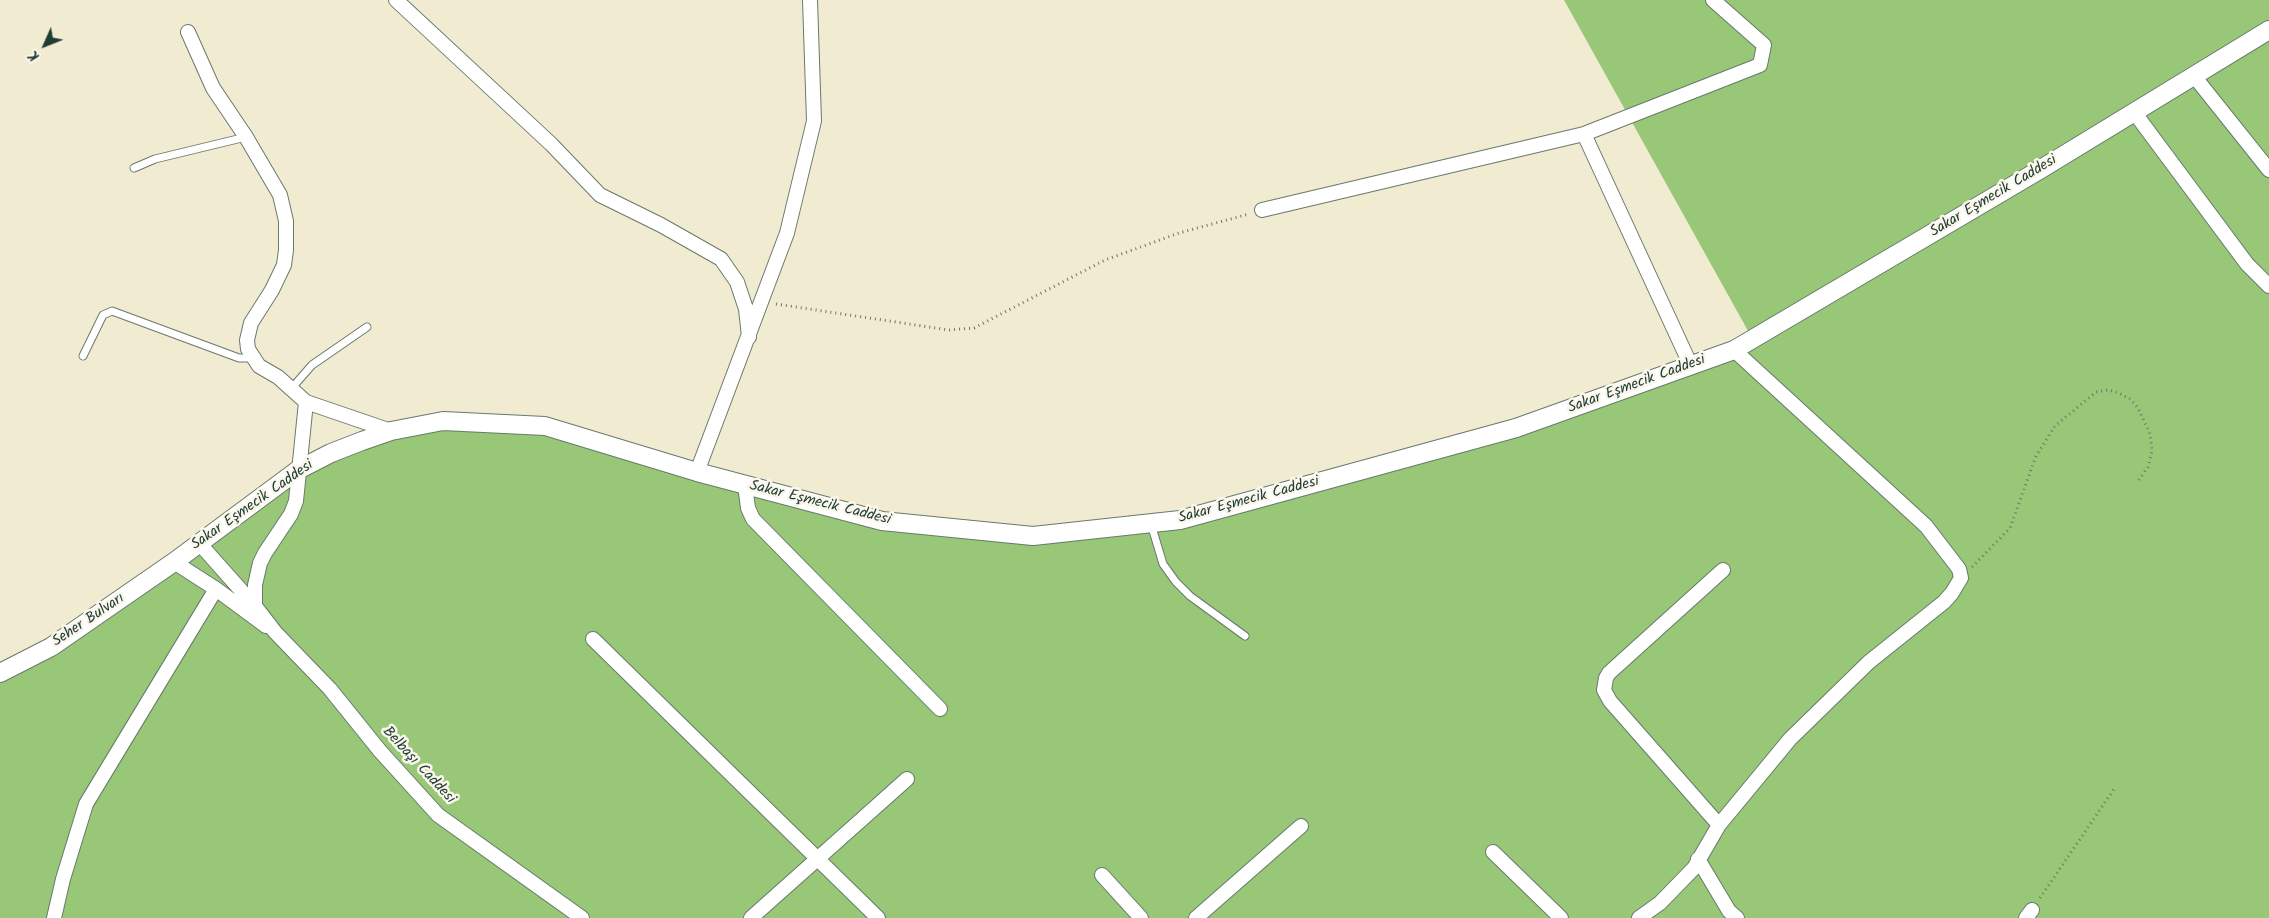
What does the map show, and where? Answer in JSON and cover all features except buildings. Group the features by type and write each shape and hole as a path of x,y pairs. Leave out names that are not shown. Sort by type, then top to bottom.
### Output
{"street":[{"path":"396,0 551,144 600,195 721,259 737,282 746,309 750,337"},
{"path":"697,472 750,337 787,233 814,122 810,0"},
{"path":"1262,210 1584,134 1760,65 1764,44 1713,0"},
{"name":"Sakar Eşmecik Caddesi","path":"174,562 298,470 331,453 391,431 443,420 545,426 697,472 882,521 1033,536 1180,520 1516,428 1734,350 2269,30"},
{"path":"188,32 213,88 246,137 280,195 286,221 284,265 272,290 251,323 247,340 248,349 253,358 306,402 391,431"},
{"path":"2194,76 2269,170"},
{"path":"2134,112 2247,264 2269,286"},
{"path":"1584,134 1691,366"},
{"path":"1638,918 1660,904 1694,868 1719,825 1790,739 1870,662 1944,602 1956,588 1960,578 1959,568 1926,526 1734,350"},
{"path":"255,606 255,585 260,563 291,514 299,486 298,470 306,402"},
{"path":"745,485 748,508 753,519 940,709"},
{"name":"Belbaşı Caddesi","path":"199,543 255,606 275,632 330,689 380,750 438,815 582,918"},
{"name":"Belbaşı Caddesi","path":"174,562 216,588 275,632"},
{"name":"Seher Bulvarı","path":"0,673 51,647 174,562"},
{"path":"1719,825 1610,700 1604,690 1604,684 1609,673 1722,570"},
{"path":"54,918 63,879 86,804 216,588"},
{"path":"593,639 878,918"},
{"path":"751,918 907,779"},
{"path":"1196,918 1301,826"},
{"path":"1493,852 1560,918"},
{"path":"1698,859 1729,911 1737,918"},
{"path":"1102,875 1141,918"}],"lane":[{"path":"134,168 156,160 246,137"},
{"path":"83,356 103,315 112,311 239,358 253,358"},
{"path":"291,389 312,365 367,327"},
{"path":"1151,523 1163,564 1176,582 1190,596 1246,636"}],"path":[{"path":"762,302 949,330 974,328 1105,260 1179,233 1262,210"},
{"path":"1960,578 2010,528 2036,456 2055,426 2096,392 2108,390 2124,396 2138,408 2150,434 2152,451 2148,467 2138,481"},
{"path":"2029,914 2114,789"}],"green space":[{"path":"1564,0 2269,0 2269,918 0,918 0,675 282,480 405,431 512,426 749,485 952,527 1108,530 1441,446 1752,338"}]}
